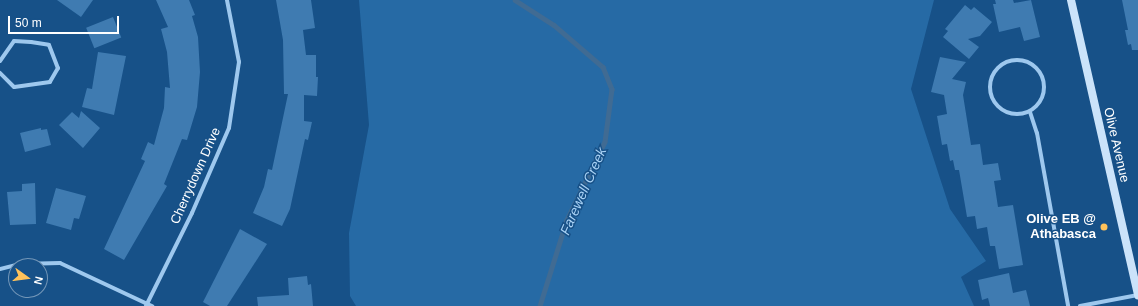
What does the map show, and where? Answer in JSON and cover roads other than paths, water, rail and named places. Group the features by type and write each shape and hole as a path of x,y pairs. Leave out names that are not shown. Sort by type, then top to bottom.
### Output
{"main road":[{"name":"Olive Avenue","path":"1071,0 1138,295"}],"street":[{"name":"Cherrydown Drive","path":"148,305 192,213 229,128 239,62 226,0"},
{"path":"0,61 14,41 31,42 50,45 58,68 50,82 14,87 0,73"},
{"path":"1024,60 1039,71 1044,89 1042,98 1030,112 1013,114 1005,112 992,100 990,92 992,74 1005,62 1024,60"},
{"path":"1030,112 1037,133 1068,306"},
{"path":"0,269 20,264 60,263 148,305"},
{"path":"1080,306 1138,295"}],"waterway":[{"name":"Farewell Creek","path":"515,0 554,25 603,67 612,89 605,142 567,220 540,306"}],"place":[{"name":"Olive EB @ Athabasca","path":"1104,227"}]}
